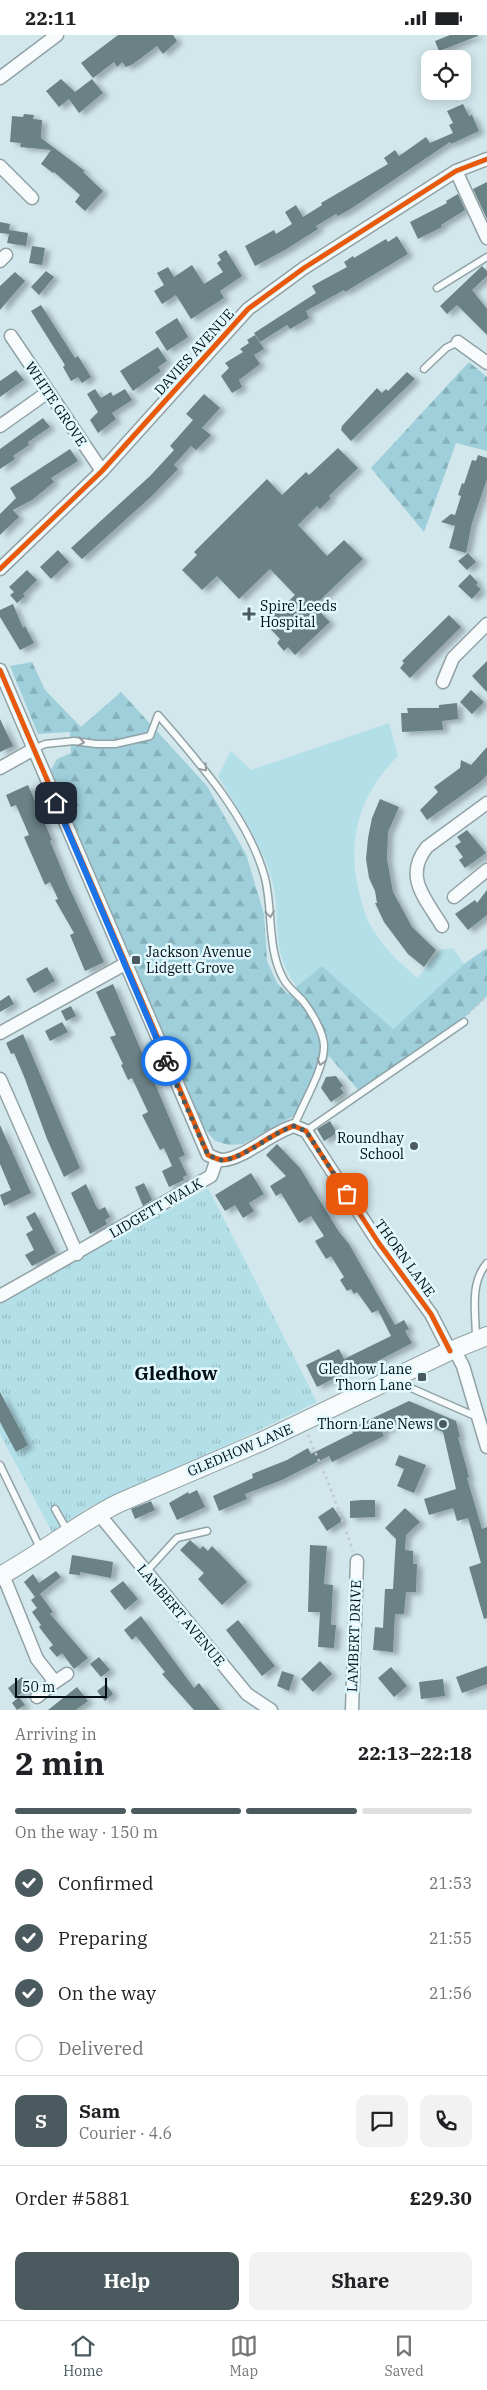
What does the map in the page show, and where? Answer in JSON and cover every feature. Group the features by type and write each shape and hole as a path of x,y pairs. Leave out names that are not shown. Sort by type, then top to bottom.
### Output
{"street":[{"path":"0,78 57,35"},
{"name":"DAVIES AVENUE","path":"0,569 102,471 248,309 304,268 456,171 487,159"},
{"path":"0,166 32,198"},
{"path":"456,171 487,238"},
{"name":"WHITE GROVE","path":"11,336 102,471"},
{"path":"458,342 487,363"},
{"path":"0,426 48,391"},
{"path":"443,681 453,659 487,624"},
{"path":"0,670 208,1155 217,1159 234,1157 284,1129 300,1128"},
{"path":"0,768 34,749"},
{"path":"442,926 419,888 416,866 420,856 427,847 485,807"},
{"path":"454,897 487,869"},
{"path":"0,1033 125,964"},
{"path":"0,1079 77,1253"},
{"name":"THORN LANE","path":"300,1128 378,1242 431,1314 463,1366 487,1447"},
{"name":"LIDGETT WALK","path":"0,1296 211,1176 217,1159"},
{"name":"GLEDHOW LANE","path":"2,1576 69,1534 98,1513 265,1440 452,1350 482,1338"},
{"name":"LAMBERT AVENUE","path":"98,1513 248,1694 271,1710"},
{"name":"LAMBERT DRIVE","path":"352,1710 357,1561"},
{"path":"2,1576 37,1659 55,1682"},
{"path":"37,1697 67,1674"}],"lane":[{"path":"437,288 487,257"},
{"path":"424,369 446,348 458,342"},
{"path":"34,749 45,744 74,741 115,744 150,736 158,715 210,775 250,841 265,878 274,948 283,979 305,1003 324,1043 323,1055 300,1128"},
{"path":"300,1128 464,1022"},
{"path":"482,1338 474,1299 477,1282 487,1263"},
{"path":"391,1380 478,1418"},
{"path":"0,1465 42,1551"},
{"path":"55,1509 69,1534"},
{"path":"146,1572 177,1537 207,1531"}],"path":[{"path":"308,1434 332,1492 357,1561"}],"green space":[{"path":"469,362 487,377 487,451 456,443 424,532 371,468"},
{"path":"32,662 45,690 81,727 121,692 207,786 246,854 264,914 267,961 277,983 288,994 322,966 393,1029 464,964 487,948 487,996 462,1020 359,1091 329,1056 305,1110 243,1144 229,1145 215,1141 204,1128 51,770 57,759 71,753 70,732 38,734 10,666"},
{"path":"389,723 398,756 374,786 359,818 356,836 354,854 355,873 364,910 370,924 387,949 418,978 439,950 453,948 464,964 393,1029 322,966 297,987 282,959 279,946 275,892 261,850 218,776 231,751 251,770"},
{"path":"208,1188 317,1402 89,1507 52,1532 0,1434 0,1303"}],"building":[{"path":"118,35 173,35 177,41 163,54 157,46 133,64 126,67 122,62 117,67 114,62 93,78 81,63"},
{"path":"450,35 478,35 442,50 439,50 435,41"},
{"path":"61,79 75,92 92,79 103,93 79,113 69,99 59,107 46,91"},
{"path":"463,104 469,116 472,115 479,131 451,144 450,142 352,208 338,216 336,214 316,226 318,229 255,266 245,246 274,230 276,234 292,224 285,212 296,205 303,217 322,205 321,203 388,164 384,158 395,150 399,156 426,137 430,143 453,133 449,125 453,123 447,111"},
{"path":"24,114 34,115 33,119 42,120 41,138 85,171 83,172 103,191 85,211 75,202 80,195 54,172 41,164 51,150 20,147 21,143 10,142 12,116 23,117"},
{"path":"487,182 487,219 473,189"},
{"path":"458,194 465,210 441,225 442,227 418,239 410,222 447,203 446,201"},
{"path":"0,222 10,224 9,230 28,233 26,246 7,243 9,234 0,233"},
{"path":"397,236 408,254 345,292 344,290 306,311 309,318 290,329 287,325 260,342 254,333 316,293 312,286 347,267 344,262 353,256 354,258 386,239 388,242"},
{"path":"32,246 45,248 42,265 29,263"},
{"path":"226,250 242,276 220,291 224,298 191,319 176,295 162,304 154,291 164,285 157,273 168,267 174,277 192,265 204,284 223,272 217,263 221,260 218,255"},
{"path":"482,266 487,271 487,276 472,290 487,309 487,335 457,305 447,314 440,306"},
{"path":"46,271 54,277 39,295 31,287"},
{"path":"15,272 25,281 0,310 0,286"},
{"path":"41,305 75,358 78,356 91,377 82,383 78,377 71,381 63,367 65,365 31,311"},
{"path":"177,318 188,337 167,351 155,332"},
{"path":"255,335 264,349 254,355 260,364 239,380 242,387 232,393 221,376 229,368 225,363 243,352 240,349 249,343 247,340"},
{"path":"158,347 167,361 158,367 161,371 133,391 120,371"},
{"path":"16,370 24,380 0,397 0,381"},
{"path":"407,372 415,379 351,441 341,430 342,426 377,388 382,393 386,389 388,391"},
{"path":"95,389 101,398 111,392 113,396 125,389 132,400 112,413 116,419 98,433 90,420 98,412 87,394"},
{"path":"204,394 220,408 202,428 211,435 196,450 191,446 174,465 178,469 153,495 82,559 71,548 150,476 174,450 170,446 193,420 186,414"},
{"path":"43,418 50,427 28,442 29,445 13,456 15,459 0,469 0,449"},
{"path":"338,448 358,468 329,496 331,498 320,509 317,506 298,525 327,556 344,540 363,559 314,606 330,622 295,655 288,647 284,651 277,643 280,639 261,619 273,607 277,612 295,595 270,569 239,599 217,576 202,590 182,570 197,555 194,552 267,479 282,495 306,472 309,475"},
{"path":"70,449 78,461 51,478 54,482 32,500 13,510 19,517 0,535 0,514 16,498 10,488"},
{"path":"478,455 487,458 487,479 472,523 466,553 449,548 455,526 441,522 451,514 455,515 461,496 458,495 462,483 464,484 472,460 476,461"},
{"path":"58,550 69,562 51,579 40,567"},
{"path":"468,553 476,562 467,570 458,561"},
{"path":"27,570 37,580 17,603 10,595 14,592 9,587"},
{"path":"470,574 478,583 476,585 481,589 472,599 458,586"},
{"path":"13,604 23,628 25,626 34,643 20,650 0,617 0,610"},
{"path":"449,615 461,627 410,678 400,668 404,663 402,661"},
{"path":"487,661 487,692 472,676"},
{"path":"471,690 484,702 472,714 460,702"},
{"path":"457,703 458,719 442,721 443,730 402,732 401,713 408,713 407,708 439,708 439,705"},
{"path":"0,719 13,746 0,752"},
{"path":"487,747 487,775 479,783 427,820 420,810 438,792 434,787 460,768 461,760 471,765"},
{"path":"28,785 52,840 50,841 68,885 104,962 85,971 70,935 74,933 55,900 58,899 50,882 45,885 24,837 29,835 16,805 11,807 6,795"},
{"path":"380,799 399,807 388,832 387,859 393,892 412,927 436,950 424,967 408,954 384,922 375,903 377,903 375,891 369,878 366,859 372,818"},
{"path":"467,830 486,853 465,868 459,860 463,857 455,846 461,842 457,837"},
{"path":"487,890 487,915 468,930 455,914 475,900 477,903"},
{"path":"47,967 55,981 34,993 26,979"},
{"path":"113,984 185,1155 179,1158 187,1175 183,1177 184,1180 169,1187 162,1171 172,1166 164,1148 160,1150 142,1115 148,1112 132,1078 128,1080 121,1065 123,1064 110,1037 116,1035 96,992"},
{"path":"9,995 14,1004 0,1012 0,1001"},
{"path":"71,1006 76,1016 66,1021 61,1011"},
{"path":"62,1022 68,1032 50,1041 45,1031"},
{"path":"23,1034 80,1168 64,1177 47,1139 14,1053 11,1054 6,1043"},
{"path":"336,1076 343,1086 340,1088 344,1093 331,1102 321,1088 326,1077"},
{"path":"330,1121 337,1133 324,1141 317,1129"},
{"path":"0,1125 31,1193 4,1206 0,1195 11,1190 0,1164"},
{"path":"277,1144 300,1168 339,1232 349,1244 395,1325 404,1320 409,1329 405,1331 412,1343 361,1370 358,1366 317,1387 306,1365 339,1349 344,1359 391,1336 378,1310 372,1313 357,1292 354,1294 351,1289 347,1291 340,1280 344,1277 331,1256 326,1259 315,1241 324,1236 311,1216 299,1223 281,1193 276,1196 270,1186 286,1176 266,1155"},
{"path":"251,1173 264,1194 249,1203 254,1211 243,1218 235,1205 225,1211 215,1195"},
{"path":"144,1183 152,1200 143,1206 135,1187"},
{"path":"86,1184 96,1206 99,1210 105,1207 110,1217 105,1220 107,1224 90,1234 71,1193"},
{"path":"35,1212 56,1253 32,1266 25,1255 34,1250 26,1234 33,1230 26,1217"},
{"path":"0,1392 28,1445 16,1452 0,1422"},
{"path":"409,1401 456,1421 460,1437 458,1437 469,1477 467,1478 482,1529 487,1527 487,1618 484,1619 469,1567 481,1563 468,1518 457,1521 453,1508 429,1515 424,1499 456,1489 443,1432 410,1418 382,1432 384,1436 332,1462 329,1456 282,1480 245,1494 247,1499 219,1511 213,1496 253,1478 252,1474 287,1460 308,1448 311,1454 353,1433 351,1430 358,1425"},
{"path":"399,1455 426,1465 414,1493 397,1486 404,1469 395,1465"},
{"path":"197,1490 205,1507 177,1520 169,1503 188,1492 189,1494"},
{"path":"375,1500 375,1517 350,1518 350,1501"},
{"path":"151,1501 155,1510 135,1519 131,1509"},
{"path":"333,1507 342,1521 327,1531 318,1517"},
{"path":"405,1508 420,1522 406,1535 405,1550 413,1551 413,1564 417,1564 416,1592 406,1592 404,1614 395,1614 393,1652 373,1650 375,1627 383,1628 385,1589 393,1589 396,1539 385,1528"},
{"path":"190,1540 200,1549 203,1546 208,1551 212,1546 247,1582 222,1605 198,1579 204,1573 180,1550"},
{"path":"310,1545 327,1546 324,1584 333,1585 331,1625 336,1625 334,1648 318,1647 320,1612 308,1612"},
{"path":"72,1555 113,1562 111,1578 80,1572 80,1575 69,1574"},
{"path":"56,1571 61,1577 40,1594 53,1612 50,1614 88,1658 74,1669 62,1653 57,1657 49,1648 53,1645 39,1627 41,1625 32,1612 37,1608 31,1600 35,1597 24,1582 33,1574 39,1583"},
{"path":"123,1581 138,1599 125,1610 110,1591"},
{"path":"141,1616 194,1688 199,1683 220,1710 194,1710 162,1674 165,1672 136,1636 132,1640 124,1630"},
{"path":"238,1620 275,1666 262,1676 226,1630"},
{"path":"99,1657 110,1670 101,1677 90,1664"},
{"path":"320,1661 332,1674 313,1692 301,1679"},
{"path":"487,1666 487,1684 462,1693 456,1677"},
{"path":"391,1667 407,1686 394,1697 378,1678"},
{"path":"282,1671 294,1675 289,1691 277,1686"},
{"path":"22,1677 29,1687 15,1698 8,1688"},
{"path":"443,1679 445,1696 421,1699 419,1682"},
{"path":"106,1684 113,1694 105,1701 97,1691"},
{"path":"77,1687 88,1701 76,1710 48,1710"},
{"path":"19,1697 25,1705 17,1710 12,1703"}],"cycle path":[{"path":"0,569 102,471 248,309 304,268 456,171 487,159"},
{"path":"0,670 208,1155 223,1160 239,1155 285,1129 294,1126 306,1131 378,1242 431,1314 450,1351"}],"way so far":[{"path":"166,1061 208,1155 223,1160 234,1157 284,1129 294,1126 306,1131 347,1194"}],"place":[{"name":"Spire Leeds Hospital","path":"249,614"},
{"name":"Jackson Avenue Lidgett Grove","path":"136,960"},
{"name":"Roundhay School","path":"414,1146"},
{"name":"Gledhow Lane Thorn Lane","path":"422,1377"},
{"name":"Thorn Lane News","path":"443,1424"}],"district":[{"name":"Gledhow","path":"176,1373"}],"route":[{"path":"56,803 166,1061"}]}
